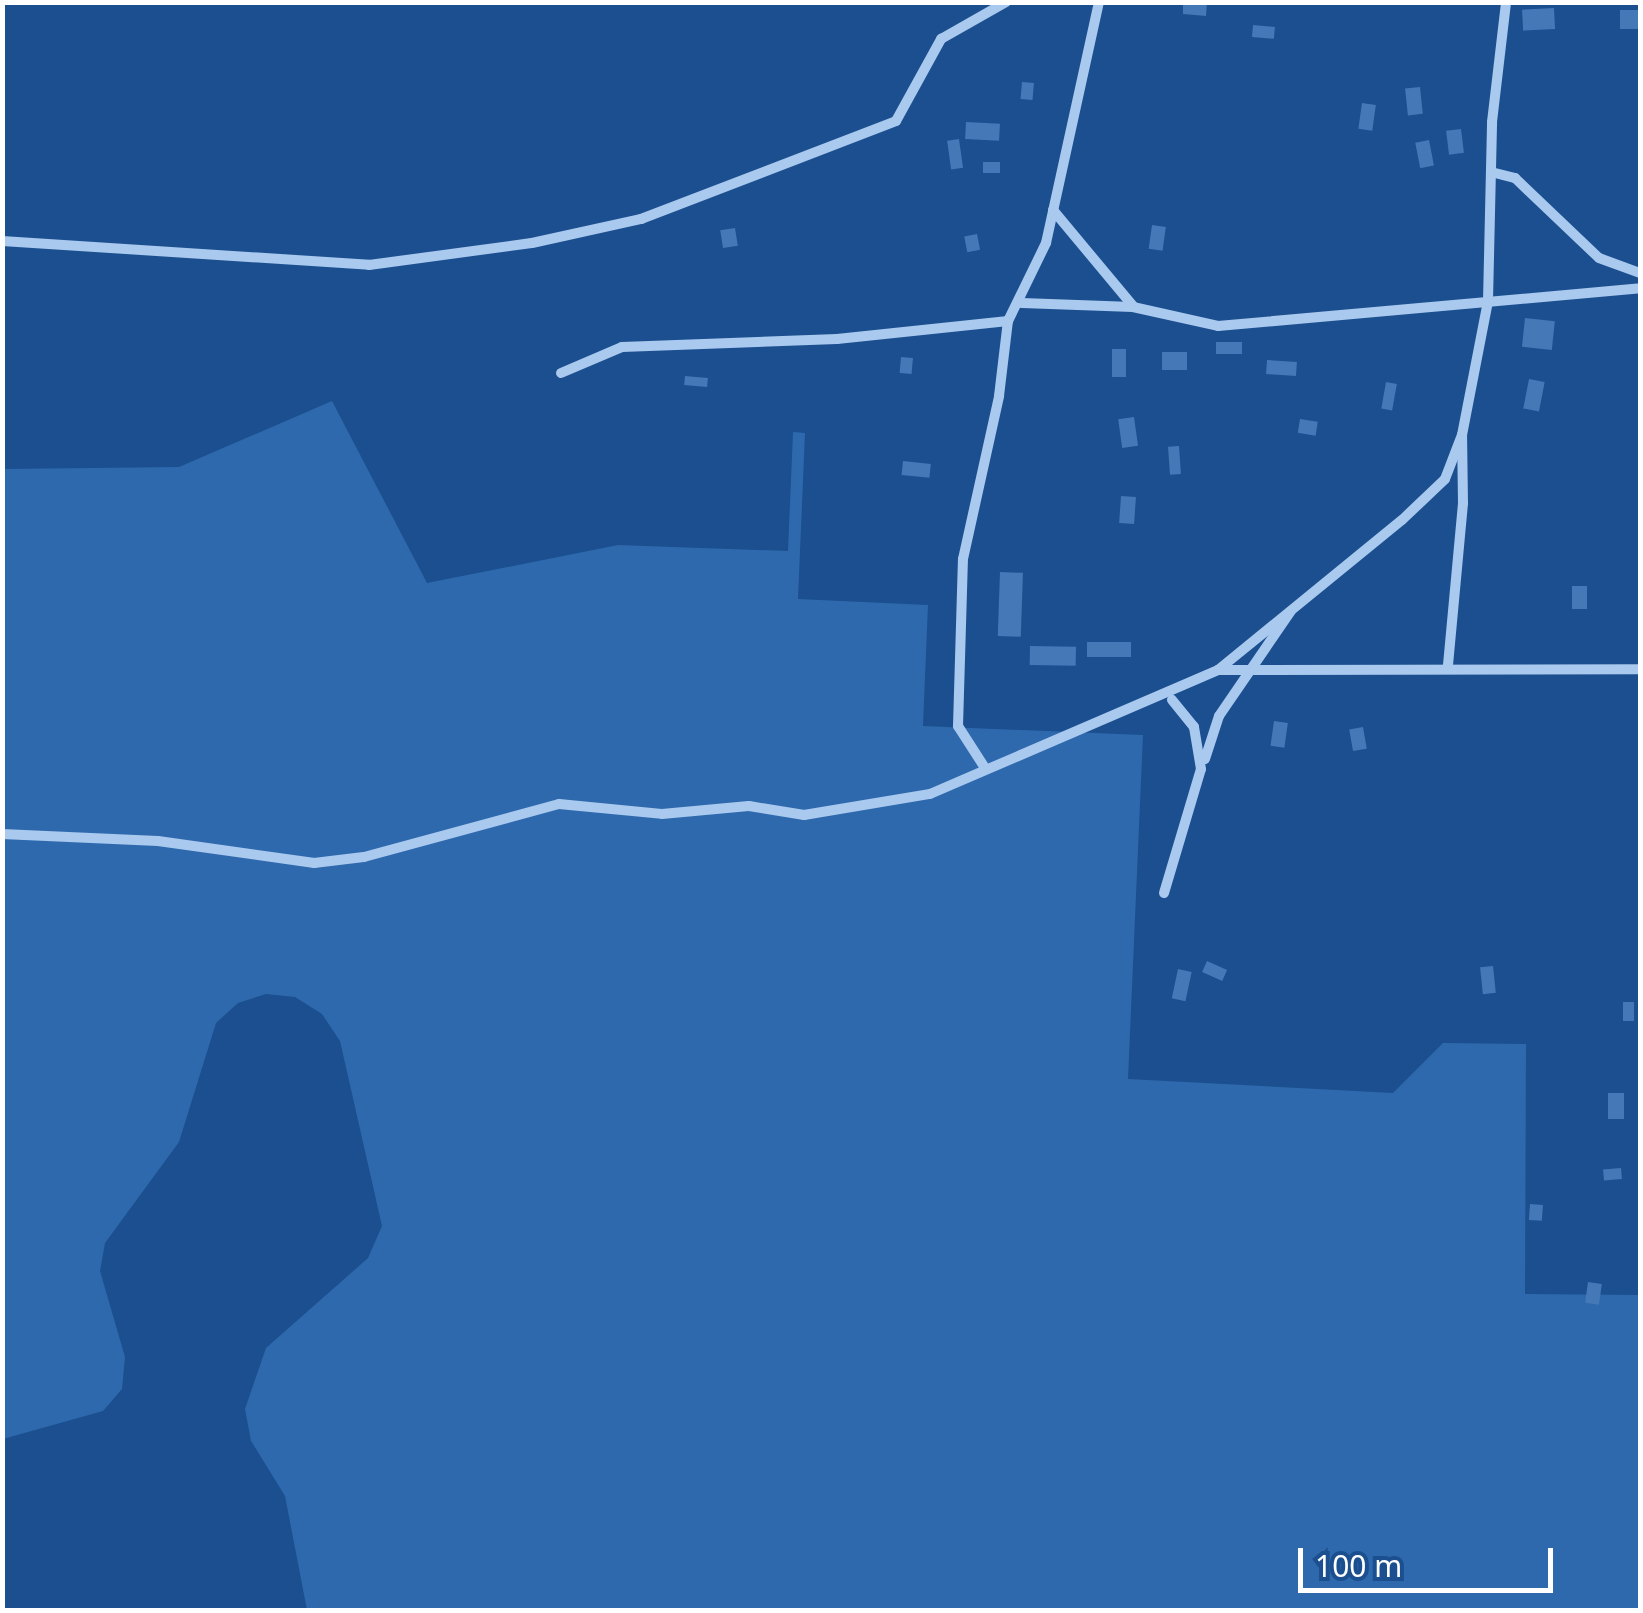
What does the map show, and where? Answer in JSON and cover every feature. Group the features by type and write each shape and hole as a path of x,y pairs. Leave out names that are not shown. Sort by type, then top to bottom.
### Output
{"street":[{"path":"2,241 369,265 532,243 641,219 896,121 940,39 1006,2"},
{"path":"984,768 958,726 962,560 999,396 1008,321 1022,303 1053,210 1100,2"},
{"path":"2,834 158,840 314,863 364,856 559,804 662,814 750,806 804,815 930,794 1218,670 1445,478 1462,434 1488,301 1491,172 1506,2"},
{"path":"1491,172 1515,178 1599,258 1640,274"},
{"path":"1053,210 1133,307"},
{"path":"1022,303 1133,307 1218,326 1640,288"},
{"path":"560,374 622,348 837,339 1008,321"},
{"path":"1448,665 1464,503 1462,434"},
{"path":"1164,893 1219,716 1292,610"},
{"path":"1218,670 1448,665 1640,669"},
{"path":"1172,700 1194,727 1201,769"}],"shaded area":[{"path":"332,401 427,583 618,545 788,551 793,432 805,433 798,599 928,605 923,726 1143,735 1128,1079 1393,1093 1443,1043 1526,1044 1525,1294 1640,1295 1640,1610 307,1610 285,1496 251,1441 245,1409 266,1348 368,1258 382,1226 340,1041 322,1014 295,997 266,994 238,1003 216,1023 179,1142 105,1243 100,1271 125,1357 122,1389 103,1411 3,1439 3,469 179,467"}],"building":[{"path":"1183,2 1207,2 1206,16 1183,14"},
{"path":"1554,8 1555,29 1523,31 1522,10"},
{"path":"1620,10 1640,10 1640,29 1620,29"},
{"path":"1253,25 1275,27 1274,39 1252,37"},
{"path":"1022,82 1034,83 1032,100 1021,99"},
{"path":"1420,87 1423,114 1408,115 1405,89"},
{"path":"1362,103 1376,105 1372,131 1358,129"},
{"path":"966,122 1000,124 999,141 965,139"},
{"path":"1461,129 1464,153 1449,155 1446,131"},
{"path":"959,139 963,168 951,169 947,141"},
{"path":"1429,140 1434,166 1420,168 1415,143"},
{"path":"983,162 1000,162 1000,173 983,173"},
{"path":"1152,225 1166,227 1163,251 1149,249"},
{"path":"735,228 738,246 723,248 720,230"},
{"path":"977,234 980,250 967,252 964,236"},
{"path":"1525,318 1555,321 1552,350 1522,347"},
{"path":"1216,342 1242,342 1242,354 1216,354"},
{"path":"1112,349 1126,349 1126,377 1112,377"},
{"path":"1162,352 1187,352 1187,370 1162,370"},
{"path":"901,357 913,358 912,374 900,373"},
{"path":"1267,360 1297,362 1296,376 1266,374"},
{"path":"685,376 708,378 707,387 684,385"},
{"path":"1529,379 1545,382 1539,412 1523,408"},
{"path":"1386,382 1397,384 1392,410 1381,409"},
{"path":"1134,417 1138,446 1122,448 1118,419"},
{"path":"1300,419 1318,422 1316,436 1298,433"},
{"path":"1179,446 1181,474 1170,475 1168,447"},
{"path":"903,461 931,464 929,478 902,475"},
{"path":"1121,496 1136,497 1134,524 1119,523"},
{"path":"1000,572 1023,573 1021,637 998,636"},
{"path":"1572,586 1587,586 1587,609 1572,609"},
{"path":"1087,642 1131,642 1131,657 1087,657"},
{"path":"1030,646 1076,647 1076,666 1030,665"},
{"path":"1274,721 1288,723 1284,748 1271,746"},
{"path":"1363,727 1367,749 1353,751 1349,729"},
{"path":"1207,961 1227,970 1222,981 1202,972"},
{"path":"1493,966 1496,993 1483,994 1480,967"},
{"path":"1178,969 1192,972 1185,1001 1172,998"},
{"path":"1623,1002 1634,1002 1634,1021 1623,1021"},
{"path":"1608,1093 1624,1093 1624,1119 1608,1119"},
{"path":"1621,1168 1622,1179 1604,1181 1603,1170"},
{"path":"1530,1204 1543,1205 1542,1221 1529,1220"},
{"path":"1588,1282 1602,1284 1599,1305 1585,1303"}]}
